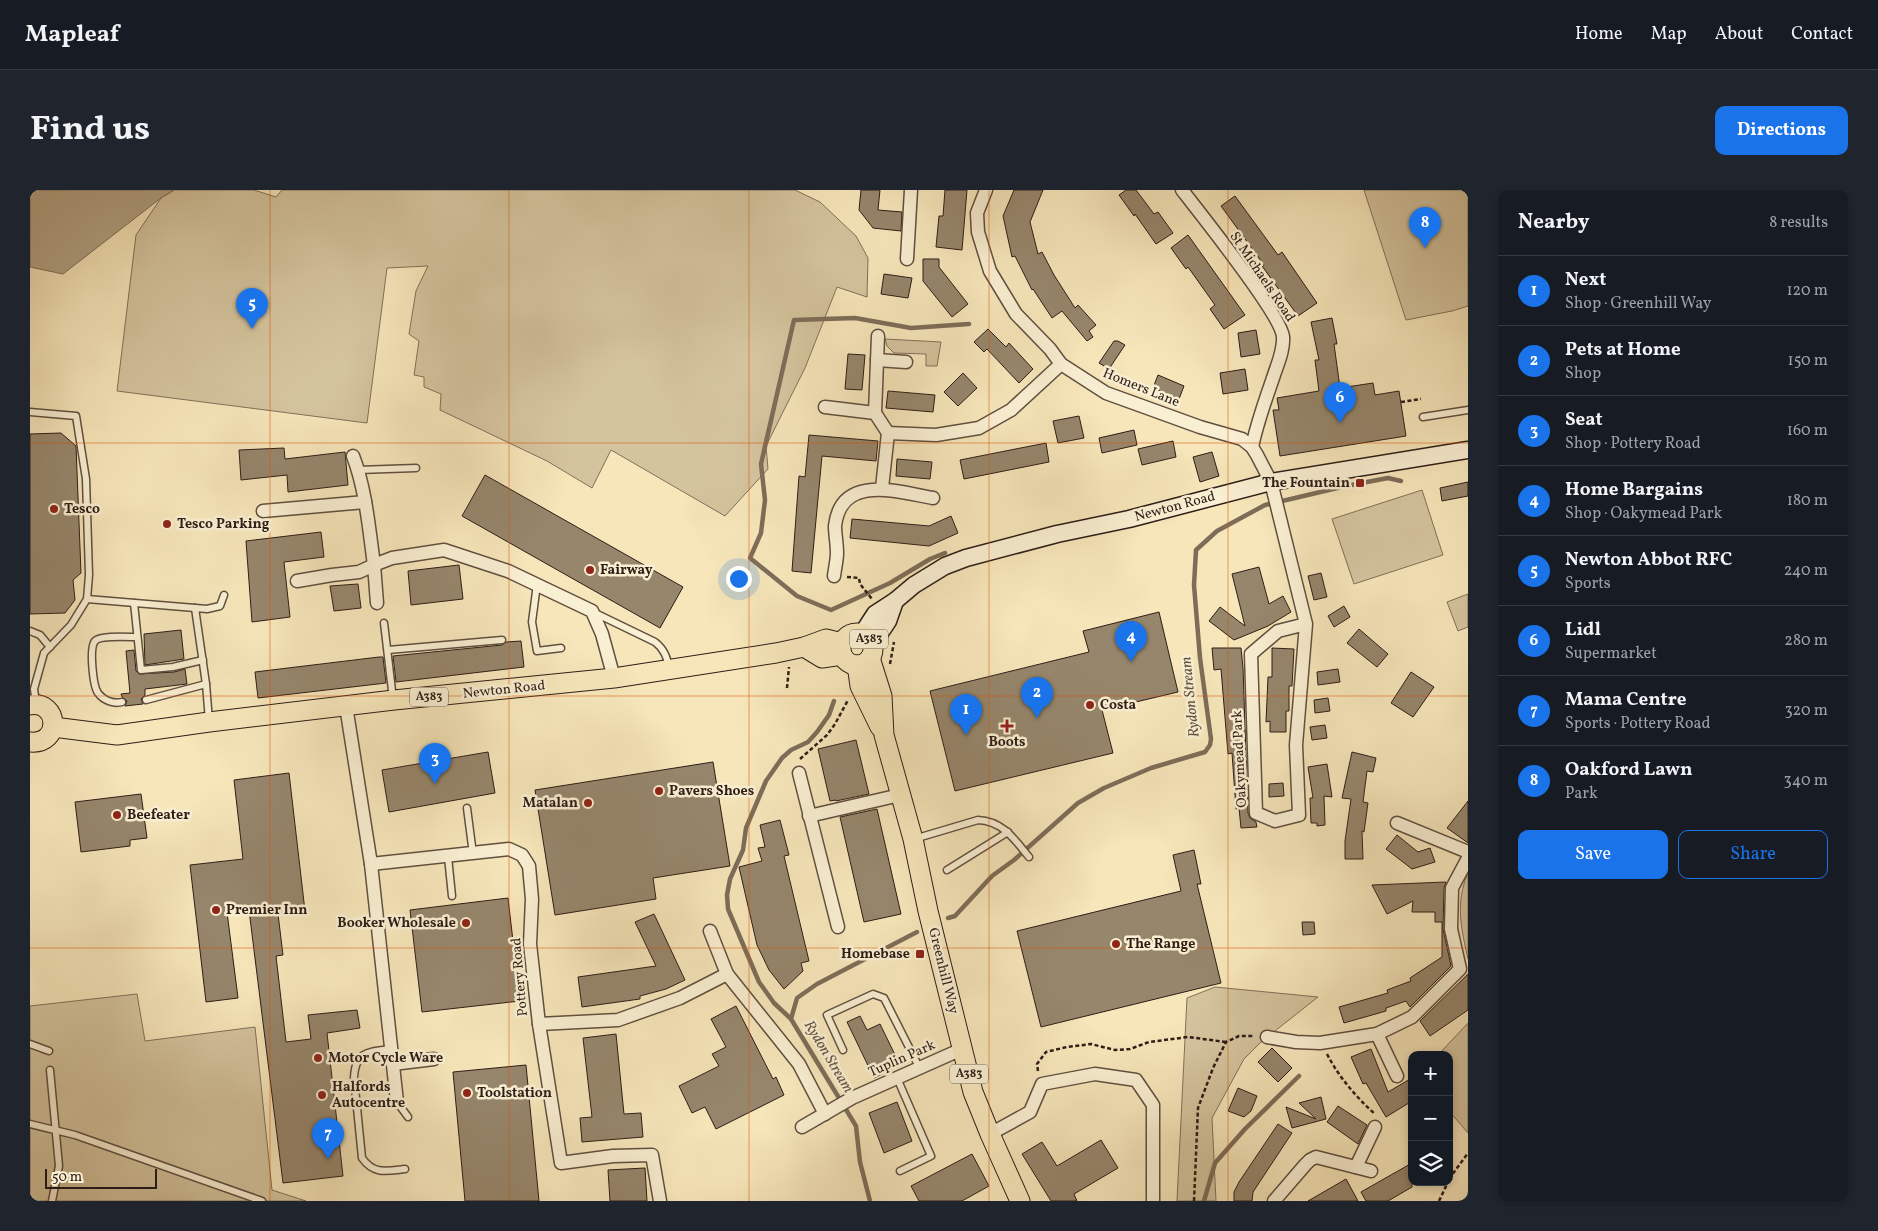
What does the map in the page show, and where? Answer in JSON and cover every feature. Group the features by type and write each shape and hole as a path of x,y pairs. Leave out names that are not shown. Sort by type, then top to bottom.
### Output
{"main road":[{"name":"Newton Road","path":"53,727 118,735 394,700 614,678 804,647 822,658 858,650 876,614 930,574 966,558 1057,534 1468,450"},
{"name":"Greenhill Way","path":"858,650 860,686 884,735 913,839 928,911 973,1092 1020,1201"},
{"path":"30,742 37,743 43,740 48,736 53,727 53,718 50,712 45,707 33,704"}],"street":[{"path":"908,259 911,190"},
{"name":"Homers Lane","path":"986,190 977,212 978,232 990,271 1016,314 1050,349 1061,364 1106,393 1200,427 1242,439 1252,447"},
{"name":"St Michaels Road","path":"1182,190 1252,284 1278,322 1283,336 1282,350 1257,424 1252,447"},
{"path":"878,336 875,413 888,433 882,488"},
{"path":"877,360 906,362"},
{"path":"888,433 936,435 979,428 1011,410 1061,364"},
{"path":"825,407 875,413"},
{"path":"1252,447 1272,489"},
{"path":"353,456 365,502 374,565 377,603"},
{"path":"834,576 837,553 835,526 840,506 850,496 882,488 933,498"},
{"name":"Oakymead Park","path":"1272,489 1306,624 1296,745 1298,815 1275,820 1256,813 1251,654 1278,631 1306,624"},
{"path":"263,511 365,502"},
{"path":"297,581 332,574 359,572 392,558 444,550 508,571 592,611 602,634 614,678"},
{"path":"346,706 371,864 397,1102"},
{"path":"799,773 838,927"},
{"path":"809,816 900,795"},
{"path":"1398,824 1468,852"},
{"name":"Pottery Road","path":"371,864 509,849 522,855 529,866 532,899 530,944 539,1024 618,1020 680,998 727,974"},
{"path":"1267,1037 1296,1042 1320,1043 1377,1034 1412,1017 1460,969 1451,929 1452,888 1468,858"},
{"path":"710,931 727,974 799,1064 825,1114"},
{"path":"539,1024 561,1163 613,1156 652,1154 660,1201"},
{"path":"1377,1034 1397,1076"},
{"name":"Tuplin Park","path":"802,1127 852,1098 962,1049"},
{"path":"393,1064 434,1059"},
{"path":"990,1134 1030,1112 1042,1084 1095,1074 1136,1080 1153,1105 1153,1201"},
{"path":"1356,1167 1375,1127"},
{"path":"1274,1201 1310,1160 1316,1157 1371,1171"}],"lane":[{"path":"1423,417 1468,410"},
{"path":"30,412 76,416 86,479 89,575 87,599 71,625 44,653 34,689 33,704"},
{"path":"358,470 416,468"},
{"path":"537,584 532,622 537,651 561,648"},
{"path":"87,599 207,609 220,606 224,596"},
{"path":"134,603 141,670 173,667 203,660"},
{"path":"195,608 210,722"},
{"path":"592,611 655,642 662,648 667,658 669,670"},
{"path":"384,623 394,700"},
{"path":"30,631 40,635 50,647"},
{"path":"122,702 116,704 105,700 98,693 94,683 92,649 95,641 101,638 137,637"},
{"path":"388,650 502,640"},
{"path":"146,700 206,684"},
{"path":"467,808 472,854"},
{"path":"913,839 978,820 988,820 1008,832 1029,857"},
{"path":"947,870 1008,832"},
{"path":"448,857 452,896"},
{"path":"843,1050 827,1015 873,994 884,998 919,1067"},
{"path":"30,1044 49,1051"},
{"path":"391,1049 367,1053 357,1059 354,1067 362,1158 368,1166 374,1169 384,1171 405,1168"},
{"path":"50,1070 58,1166 52,1201"},
{"path":"897,1078 931,1156 900,1171"},
{"path":"397,1102 408,1118"},
{"path":"30,1124 75,1135 262,1201"}],"path":[{"path":"1401,402 1421,399"},
{"path":"834,576 859,578 864,589 872,599"},
{"path":"889,665 895,638"},
{"path":"799,773 800,760 836,724 850,698"},
{"path":"1042,1084 1036,1064 1046,1052 1068,1047 1091,1044 1122,1050 1149,1042 1188,1037 1226,1042 1239,1036 1267,1037"},
{"path":"1194,1201 1198,1108 1213,1068 1226,1042"},
{"path":"1320,1043 1337,1073 1363,1104 1379,1118 1375,1127"},
{"path":"1453,1175 1468,1153"},
{"path":"1439,1201 1446,1186"}],"shaded area":[{"path":"30,190 174,190 63,274 30,267"},
{"path":"174,190 254,190 276,197 282,190 795,190 820,202 856,236 868,258 867,297 837,287 805,368 766,446 768,469 725,516 611,450 592,488 547,461 440,410 441,394 424,387 424,377 414,375 419,341 409,334 416,291 428,266 387,268 367,423 117,391 136,235 161,198"},
{"path":"1364,190 1468,190 1468,306 1406,320"},
{"path":"885,339 941,342 937,366 926,366 926,354 894,353 887,346"},
{"path":"1422,490 1443,555 1354,584 1332,519"},
{"path":"1468,594 1468,627 1458,631 1447,602"},
{"path":"1468,873 1468,959 1461,926 1460,905"},
{"path":"1215,987 1318,997 1261,1042 1244,1059 1212,1118 1216,1201 1177,1201 1187,998"},
{"path":"137,994 145,1041 255,1027 272,1190 306,1201 30,1201 30,1006"},
{"path":"1468,1023 1468,1133 1453,1116 1453,1051 1442,1051"}],"building":[{"path":"861,190 880,190 878,210 902,212 901,231 873,228 859,210"},
{"path":"945,190 967,190 962,250 936,247 939,216 943,216"},
{"path":"1014,190 1043,190 1030,222 1038,254 1042,252 1075,308 1078,305 1096,325 1089,331 1093,337 1087,341 1062,311 1052,318 1032,290 1015,256 1012,257 1003,216"},
{"path":"1126,190 1136,190 1154,214 1158,212 1173,233 1156,244 1119,195"},
{"path":"1235,196 1278,255 1282,252 1317,303 1298,316 1221,206"},
{"path":"1188,235 1245,315 1224,329 1210,309 1215,305 1188,267 1186,269 1171,248"},
{"path":"923,259 939,259 939,267 968,304 952,317 923,281"},
{"path":"884,274 912,278 908,298 881,294"},
{"path":"1332,318 1337,344 1334,344 1340,388 1373,383 1375,395 1399,391 1406,436 1280,456 1273,410 1279,410 1277,398 1319,391 1315,360 1319,360 1311,322"},
{"path":"988,329 1006,347 1009,343 1033,369 1019,383 987,349 984,352 974,342"},
{"path":"1256,330 1260,354 1241,357 1238,333"},
{"path":"1114,341 1125,345 1109,369 1099,363"},
{"path":"848,354 865,355 862,390 845,389"},
{"path":"1245,369 1248,390 1223,394 1220,373"},
{"path":"963,373 977,388 958,406 944,392"},
{"path":"1158,375 1184,386 1179,399 1153,388"},
{"path":"888,391 935,395 933,412 886,408"},
{"path":"1079,416 1084,438 1058,443 1053,421"},
{"path":"1134,430 1137,445 1102,453 1099,438"},
{"name":"Tesco","path":"61,433 76,446 81,573 73,580 75,600 65,613 30,614 30,434"},
{"path":"809,435 878,441 876,461 822,456 811,573 792,571 799,476 805,477"},
{"path":"1173,441 1176,457 1142,465 1138,449"},
{"path":"1046,443 1049,462 964,479 960,460"},
{"path":"284,448 285,459 345,452 348,485 288,492 287,475 241,480 239,450"},
{"path":"1212,452 1219,476 1200,482 1193,457"},
{"path":"897,459 932,462 930,479 896,476"},
{"path":"485,475 683,587 660,628 462,516"},
{"path":"1468,482 1468,496 1442,501 1440,488"},
{"path":"951,516 958,533 929,546 850,538 852,519 929,526"},
{"path":"321,532 324,557 284,562 290,617 252,622 246,541"},
{"path":"459,565 463,599 411,605 408,571"},
{"path":"1259,567 1269,604 1283,596 1291,612 1268,626 1234,640 1209,621 1220,607 1245,626 1232,574"},
{"path":"1321,573 1327,597 1314,600 1308,576"},
{"path":"358,584 361,608 334,611 330,586"},
{"path":"1344,606 1350,617 1334,627 1328,616"},
{"path":"1159,612 1178,692 1102,710 1113,753 955,791 930,691 1089,652 1083,631"},
{"path":"1359,629 1388,654 1377,667 1347,643"},
{"path":"181,630 184,659 145,665 144,634"},
{"path":"521,641 524,667 396,682 393,656 502,645 506,642"},
{"path":"1212,648 1241,648 1248,813 1250,818 1256,822 1257,827 1241,828 1239,808 1236,809 1232,753 1228,754 1221,669 1214,670"},
{"path":"1272,648 1294,649 1292,686 1289,686 1289,711 1286,711 1286,732 1270,732 1270,721 1266,722 1268,677 1272,677"},
{"path":"134,650 136,671 139,674 174,672 185,669 187,684 145,689 145,695 141,699 143,704 125,706 127,701 121,694 130,693 126,651"},
{"path":"383,657 386,683 258,698 255,672"},
{"path":"1338,669 1340,682 1318,685 1317,672"},
{"path":"1411,672 1434,687 1413,717 1391,703"},
{"path":"1328,698 1330,711 1315,713 1314,700"},
{"path":"1325,725 1327,738 1312,740 1310,727"},
{"path":"856,740 869,794 830,801 818,749"},
{"path":"488,752 495,793 389,812 382,770"},
{"path":"1352,752 1376,758 1373,772 1367,771 1363,802 1368,803 1364,832 1362,831 1363,859 1345,859 1345,841 1351,799 1342,798"},
{"path":"713,762 730,866 653,878 656,899 555,915 535,790"},
{"path":"1327,764 1332,797 1324,796 1325,825 1317,826 1317,823 1311,823 1310,798 1313,798 1308,767"},
{"path":"289,773 305,911 278,914 283,955 276,956 286,1042 311,1039 308,1015 357,1010 360,1028 327,1033 343,1176 283,1183 249,910 227,912 238,998 206,1002 190,865 243,859 234,780"},
{"path":"1283,783 1284,796 1269,797 1269,784"},
{"path":"141,794 147,838 130,840 130,846 81,852 75,802"},
{"path":"1468,801 1468,843 1447,828"},
{"path":"877,809 901,914 864,922 840,817"},
{"path":"780,820 789,855 784,856 809,961 801,963 803,971 784,989 769,970 757,945 739,867 762,861 758,848 765,847 760,825"},
{"path":"1397,835 1418,852 1430,848 1435,862 1412,869 1386,849"},
{"name":"The Range","path":"1194,850 1201,884 1197,884 1221,983 1041,1027 1017,931 1181,891 1173,855"},
{"path":"1446,882 1444,888 1443,929 1451,966 1410,1007 1406,1001 1386,1008 1386,1011 1344,1023 1339,1007 1388,993 1387,990 1411,981 1410,978 1442,957 1442,922 1435,922 1435,912 1412,912 1413,901 1387,914 1372,885"},
{"path":"508,898 520,1001 422,1012 410,910"},
{"path":"654,914 685,980 666,989 640,996 640,999 582,1007 578,977 656,966 635,922"},
{"path":"1302,922 1314,922 1315,934 1303,935"},
{"path":"1468,974 1468,1010 1430,1036 1420,1021"},
{"path":"736,1006 773,1079 776,1077 784,1095 716,1129 705,1107 692,1113 679,1086 719,1066 712,1054 726,1047 711,1019"},
{"path":"860,1016 867,1030 880,1024 900,1065 874,1078 847,1022"},
{"path":"616,1034 624,1114 641,1113 643,1137 582,1142 580,1118 592,1117 583,1038"},
{"path":"1272,1048 1292,1068 1278,1082 1258,1062"},
{"path":"1371,1049 1388,1092 1408,1080 1408,1103 1386,1117 1366,1083 1363,1084 1351,1057"},
{"path":"526,1065 539,1201 465,1201 453,1072"},
{"path":"1238,1088 1257,1096 1251,1111 1244,1117 1228,1111"},
{"path":"1321,1097 1326,1119 1292,1128 1286,1107 1316,1119 1299,1103"},
{"path":"897,1102 912,1141 884,1153 869,1113"},
{"path":"1338,1106 1367,1125 1358,1144 1327,1122"},
{"path":"1278,1124 1292,1133 1253,1192 1252,1201 1234,1201 1234,1192 1239,1182"},
{"path":"1101,1140 1118,1168 1074,1194 1077,1201 1051,1201 1022,1154 1042,1142 1057,1166"},
{"path":"972,1154 989,1186 962,1201 919,1201 911,1186"},
{"path":"1408,1165 1408,1186 1412,1187 1388,1201 1366,1201 1361,1192"},
{"path":"645,1168 647,1201 610,1201 608,1170"},
{"path":"1346,1179 1358,1201 1308,1201"}],"waterway":[{"path":"945,553 930,559 890,583 831,610 797,596 750,558 761,533 765,500 761,464 794,320 855,318 911,328 969,324"},
{"name":"Rydon Stream","path":"948,918 955,916 992,876 1014,860 1078,803 1104,788 1151,768 1205,752 1210,745 1211,739 1200,658 1194,585 1196,550 1217,531 1265,505 1388,478 1401,481"},
{"path":"791,1019 774,1003 759,982 728,909 727,895 730,879 743,850 746,828 766,781 782,758 791,750 808,742 817,732 829,715 834,701"},
{"name":"Rydon Stream","path":"870,1201 860,1162 856,1126 791,1019 797,998 817,984 917,932"},
{"path":"1204,1201 1215,1163 1245,1129 1299,1076"}],"place":[{"name":"Oakford Lawn","path":"1425,248"},
{"name":"Newton Abbot RFC","path":"252,329"},
{"name":"Lidl","path":"1340,423"},
{"name":"The Fountain","path":"1360,483"},
{"name":"Tesco","path":"54,509"},
{"name":"Tesco Parking","path":"167,524"},
{"name":"Fairway","path":"590,570"},
{"name":"Home Bargains","path":"1131,662"},
{"name":"Costa","path":"1090,705"},
{"name":"Pets at Home","path":"1037,718"},
{"name":"Boots","path":"1007,726"},
{"name":"Next","path":"966,735"},
{"name":"Seat","path":"435,784"},
{"name":"Pavers Shoes","path":"659,791"},
{"name":"Matalan","path":"588,803"},
{"name":"Beefeater","path":"117,815"},
{"name":"Premier Inn","path":"216,910"},
{"name":"Booker Wholesale","path":"466,923"},
{"name":"The Range","path":"1116,944"},
{"name":"Homebase","path":"920,954"},
{"name":"Motor Cycle Ware","path":"318,1058"},
{"name":"Toolstation","path":"467,1093"},
{"name":"Halfords Autocentre","path":"322,1095"},
{"name":"Mama Centre","path":"328,1159"}]}
